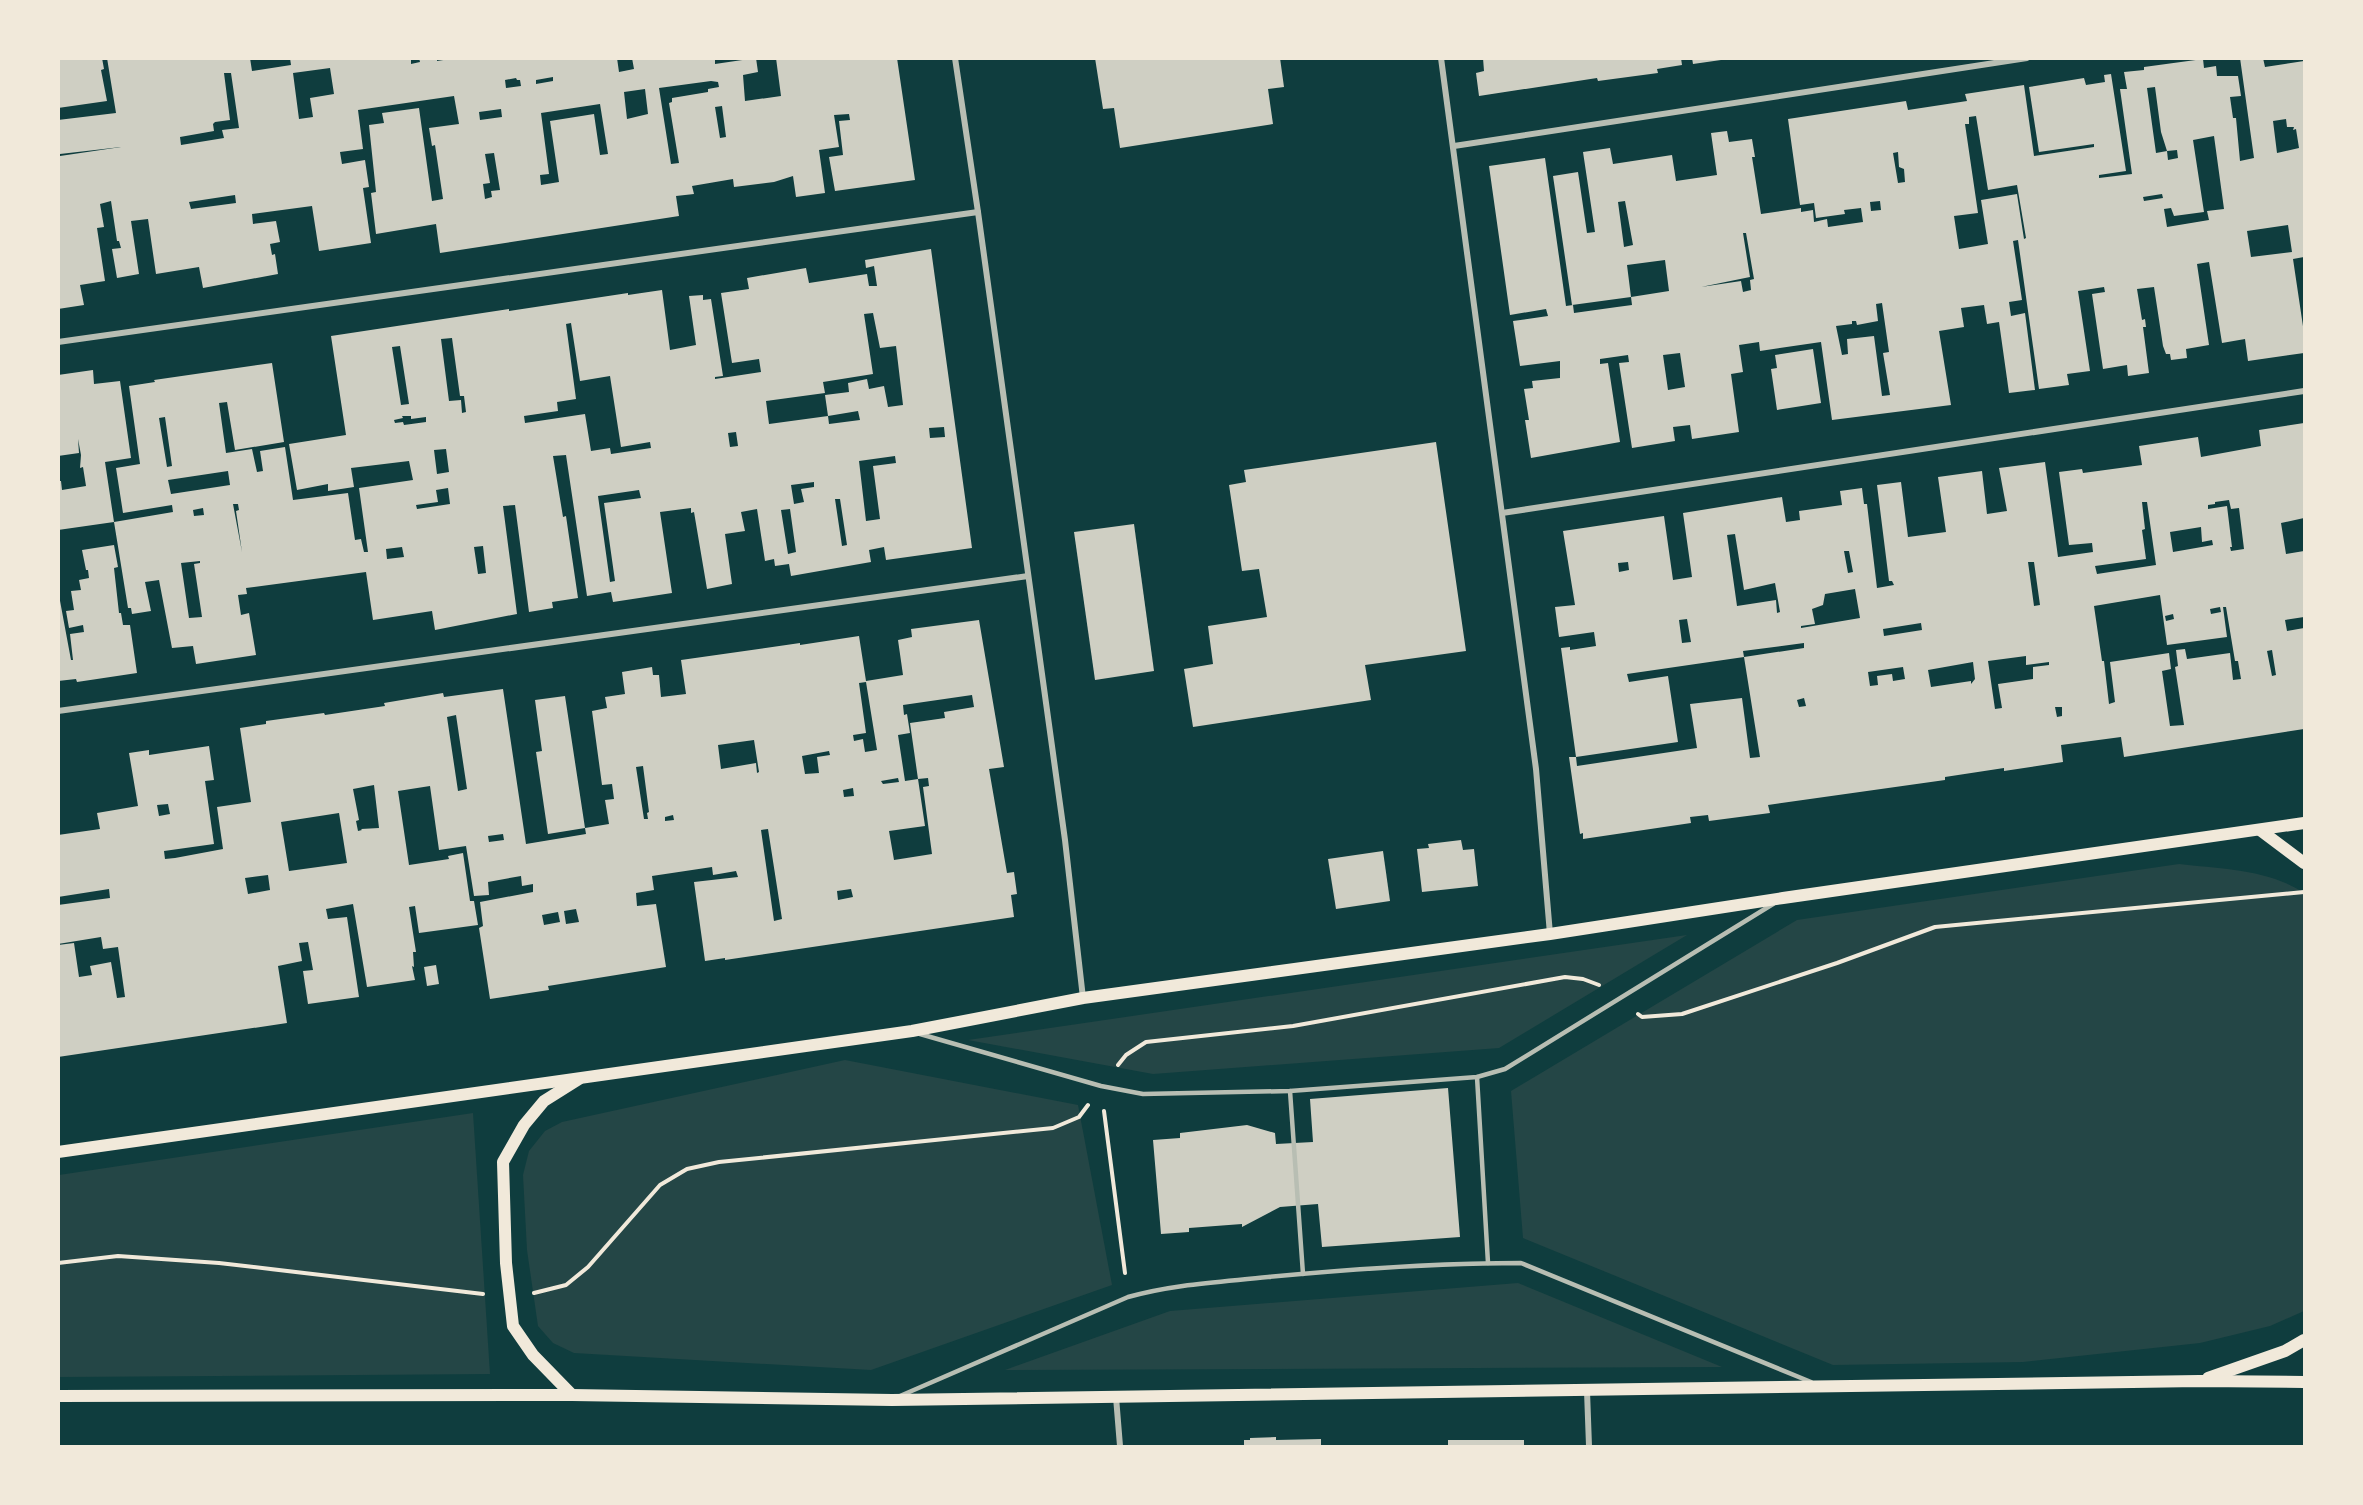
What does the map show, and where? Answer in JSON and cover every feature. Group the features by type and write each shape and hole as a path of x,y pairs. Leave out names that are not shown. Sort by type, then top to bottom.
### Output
{"main road":[{"path":"58,1152 912,1031 1083,998 1550,933 2304,823"},
{"path":"2260,830 2304,863"},
{"path":"573,1395 532,1355 513,1326 506,1263 503,1162 524,1125 544,1101 582,1076"},
{"path":"2199,1381 2285,1351 2304,1340"},
{"path":"58,1396 573,1395 892,1400 2199,1381 2304,1382"}],"street":[{"path":"955,58 1065,840 1083,998"},
{"path":"1441,58 1536,769 1550,933"},
{"path":"1454,146 2027,58"},
{"path":"58,342 978,212"},
{"path":"1502,513 2304,391"},
{"path":"58,711 1028,576"},
{"path":"1587,1390 1589,1446"},
{"path":"1116,1397 1120,1446"}],"lane":[{"path":"912,1031 1101,1086 1143,1094 1290,1091 1478,1077 1505,1069 1783,898"},
{"path":"1478,1077 1488,1263"},
{"path":"1290,1091 1303,1274"},
{"path":"892,1400 1128,1297 1160,1288 1303,1274 1488,1263 1521,1263 1822,1387"}],"path":[{"path":"1101,1086 1128,1297"}],"shaded area":[{"path":"2179,864 2244,871 2275,879 2304,893 2304,1311 2270,1326 2200,1343 2023,1362 1833,1365 1523,1238 1511,1091 1797,920"},
{"path":"1687,935 1499,1048 1153,1074 968,1040"},
{"path":"845,1060 1078,1105 1112,1285 871,1370 574,1353 553,1343 538,1326 527,1250 523,1175 529,1151 545,1131 562,1122"},
{"path":"473,1113 490,1374 59,1377 59,1175"},
{"path":"1518,1283 1722,1367 1005,1370 1170,1311"}],"building":[{"path":"58,58 102,58 104,69 101,70 107,101 58,108"},
{"path":"107,58 250,58 252,71 291,65 290,58 411,58 411,64 420,62 419,58 437,58 437,61 456,58 617,58 619,72 634,69 632,58 715,58 715,64 756,58 758,72 743,75 745,101 781,96 776,58 897,58 915,180 835,191 829,157 843,155 839,121 850,120 849,114 834,115 839,147 819,150 825,193 796,197 793,176 774,182 734,187 733,179 692,186 694,194 676,196 679,216 440,253 436,224 376,234 371,193 376,192 369,125 384,123 382,113 419,108 432,201 443,199 435,145 432,146 429,128 459,124 454,96 358,110 363,149 340,152 342,164 365,160 369,187 363,188 371,243 319,251 312,206 252,214 253,224 276,221 280,242 270,244 272,255 275,254 278,274 203,288 199,267 156,274 148,219 131,221 139,274 117,278 112,249 121,248 117,241 111,201 100,204 104,227 97,228 105,281 80,285 84,305 58,309 60,156 121,147 60,154 58,120 116,113","holes":["330,68 334,94 310,98 313,117 299,119 293,73","224,73 231,73 239,128 222,130 224,138 181,145 180,137 214,131 215,122 230,120","553,77 553,81 536,84 536,80","516,78 520,80 521,86 506,88 505,80","718,82 719,87 708,89 708,92 672,98 672,102 669,103 679,163 671,164 659,88","645,89 648,114 627,119 624,92","600,104 608,154 600,155 594,114 550,121 559,182 541,185 540,175 549,174 541,113","722,106 726,137 720,138 715,107","501,109 502,117 480,120 479,112","494,153 500,190 491,191 492,197 485,199 483,184 490,183 485,154","235,195 236,203 191,209 189,202"]},
{"path":"1095,58 1280,58 1284,87 1268,89 1273,124 1120,148 1114,108 1103,109"},
{"path":"1483,58 1681,58 1682,65 1657,69 1658,73 1598,81 1597,78 1479,96 1476,73 1484,71"},
{"path":"1692,58 1721,58 1721,60 1693,64"},
{"path":"2240,58 2263,58 2265,67 2304,61 2304,257 2293,259 2304,333 2304,353 2248,361 2245,339 2222,343 2209,262 2197,264 2209,345 2186,349 2187,358 2171,360 2170,354 2166,354 2163,346 2154,287 2137,289 2142,320 2145,319 2146,327 2143,327 2149,373 2128,376 2127,365 2103,369 2092,294 2105,292 2104,287 2078,291 2090,371 2067,374 2069,385 2039,389 2018,240 2013,241 2022,300 2009,302 2011,316 2025,313 2035,390 2009,393 1999,322 1987,324 1984,305 1961,308 1964,327 1939,331 1951,405 1832,420 1821,342 1760,351 1759,342 1739,345 1743,372 1731,374 1739,432 1692,439 1690,425 1673,427 1675,441 1632,448 1619,363 1629,362 1628,355 1600,359 1600,364 1608,363 1620,442 1531,458 1525,420 1529,420 1524,389 1533,388 1532,381 1560,378 1560,361 1520,366 1513,321 1548,316 1546,309 1510,315 1489,166 1545,158 1566,306 1573,305 1574,313 1632,305 1631,297 1572,305 1553,176 1578,172 1587,233 1595,232 1583,152 1610,148 1613,164 1672,155 1676,181 1717,175 1711,133 1727,131 1729,142 1752,139 1755,157 1752,157 1761,214 1801,208 1801,212 1813,210 1814,222 1827,219 1828,227 1863,222 1861,208 1844,210 1845,214 1816,218 1814,203 1800,205 1788,119 1906,101 1908,110 1967,101 1965,94 2024,85 2034,156 2094,147 2094,144 2039,152 2029,87 2084,78 2086,85 2105,82 2104,75 2111,74 2126,171 2099,175 2099,178 2132,174 2120,89 2127,89 2124,72 2203,59 2204,68 2216,66 2217,76 2238,76 2241,96 2230,97 2233,118 2236,118 2240,161 2254,158","holes":["2155,87 2161,132 2167,151 2156,153 2147,88","1976,116 1988,190 2017,185 2026,238 2024,239 2017,194 1981,200 1988,244 1959,249 1954,216 1978,213 1965,124 1969,124 1969,117","2286,119 2287,127 2296,129 2299,148 2277,153 2273,121","2214,136 2224,209 2207,211 2209,220 2167,227 2164,209 2171,208 2174,216 2204,212 2193,140","2177,150 2178,158 2168,160 2167,151","1898,152 1899,167 1904,169 1905,182 1898,183 1893,153","2162,194 2163,198 2144,201 2143,197","1625,201 1633,245 1624,247 1618,202","1880,201 1881,210 1871,211 1870,202","2288,225 2292,252 2251,257 2247,231","1743,233 1746,233 1754,279 1750,280 1751,290 1743,292 1741,281 1701,287 1750,277","1665,260 1669,291 1631,297 1627,265","1882,303 1889,352 1883,353 1890,395 1882,396 1874,336 1847,339 1848,354 1842,355 1836,326 1852,324 1852,321 1856,321 1857,325 1878,321 1876,304","1680,353 1685,387 1668,390 1663,355"]},
{"path":"931,249 972,548 886,560 884,547 869,550 871,562 791,576 789,564 775,566 774,559 765,561 757,509 741,512 745,531 725,534 732,584 707,589 694,512 691,513 691,508 660,512 672,593 613,602 611,592 587,596 566,455 553,456 563,517 566,516 578,598 552,602 553,608 529,612 515,505 503,506 517,614 435,630 432,611 373,620 366,572 246,588 247,594 238,595 241,615 249,613 256,655 196,664 193,646 172,648 159,580 145,582 151,611 132,614 131,608 128,608 114,522 173,512 172,505 123,513 116,468 140,464 129,386 155,382 154,380 272,363 284,442 235,450 227,402 219,403 226,453 252,449 257,472 263,471 260,451 285,447 293,500 348,493 355,540 361,539 364,552 368,552 359,488 413,480 409,461 351,468 354,487 328,491 328,484 297,490 289,444 346,435 331,336 509,309 509,311 662,290 670,350 696,345 689,296 703,295 703,300 711,299 723,376 715,377 715,379 761,372 759,359 732,363 721,293 749,289 747,278 806,268 809,283 867,274 869,286 877,286 874,266 866,268 865,260","holes":["873,313 880,348 896,346 903,405 888,407 884,386 869,389 867,379 848,383 849,392 825,395 828,416 769,424 766,401 825,393 823,382 873,374 864,314","571,323 580,381 610,376 621,447 650,442 651,448 611,454 610,448 591,451 585,414 525,423 524,416 558,411 557,402 576,399 566,324","452,338 460,396 464,396 466,412 462,413 461,400 449,401 441,339","400,346 409,404 401,405 392,347","858,411 860,420 829,424 828,416","402,416 411,416 411,419 426,417 426,422 404,425 403,422 395,423 394,420 403,418","165,417 172,466 167,467 159,418","944,427 945,437 930,438 929,428","736,432 738,446 730,447 728,433","446,449 449,472 437,474 434,450","895,456 896,463 873,466 880,519 866,521 859,461","228,471 230,485 171,494 168,480","814,482 814,487 801,489 804,502 794,504 791,485","448,488 450,504 417,509 416,505 438,502 436,490","639,490 641,498 604,503 615,581 610,582 598,496","835,499 840,499 847,545 842,546","233,504 238,504 239,510 236,511 242,552","203,508 204,515 194,516 193,510","790,509 796,552 788,554 781,510","483,546 486,573 478,574 474,547","402,547 404,557 387,559 386,549","200,561 194,564 202,617 189,618 181,563"]},
{"path":"1813,349 1821,403 1777,410 1771,369 1777,368 1775,355"},
{"path":"93,370 94,384 120,381 131,458 105,462 114,522 58,530 58,481 61,481 62,490 86,486 83,467 80,468 81,455 78,439 79,453 58,456 58,375"},
{"path":"2304,423 2304,518 2281,523 2286,554 2304,551 2304,617 2285,620 2287,631 2304,628 2304,729 2124,757 2121,737 2061,745 2063,762 2004,771 2004,768 1945,777 1945,780 1768,805 1770,813 1709,821 1708,815 1690,817 1691,823 1583,839 1583,833 1580,834 1569,757 1576,757 1561,648 1570,647 1570,650 1596,646 1594,632 1559,637 1555,607 1575,605 1563,531 1664,516 1673,580 1692,577 1683,513 1782,497 1786,522 1800,520 1799,511 1842,505 1840,491 1862,488 1864,504 1867,504 1877,588 1894,585 1892,581 1889,581 1877,485 1901,482 1908,537 1946,532 1938,477 1982,471 1987,514 2007,511 1999,468 2045,462 2058,557 2093,552 2092,543 2069,545 2059,472 2082,469 2083,473 2142,465 2139,446 2198,437 2201,457 2261,446 2259,430","holes":["2229,500 2231,509 2239,508 2244,549 2231,551 2227,506 2208,509 2208,505","2142,502 2147,502 2156,565 2097,574 2095,566 2146,559 2142,530 2145,529","2201,527 2202,542 2212,540 2213,545 2173,552 2170,532","1735,534 1744,590 1775,583 1780,612 1777,613 1776,600 1737,606 1727,535","1844,551 1849,551 1853,572 1848,573","1628,562 1629,570 1619,572 1618,563","2028,562 2034,562 2040,605 2034,606","1855,589 1860,618 1801,628 1801,626 1815,624 1812,609 1823,605 1825,594","2160,595 2167,645 2227,637 2223,607 2226,607 2235,661 2238,661 2241,679 2233,680 2230,653 2187,659 2185,649 2176,650 2178,666 2175,667 2184,725 2170,726 2162,671 2171,669 2169,653 2110,662 2115,702 2109,704 2104,661 2102,661 2094,606","2220,607 2221,612 2211,614 2210,609","2173,614 2174,619 2166,621 2165,616","1687,619 1691,642 1682,643 1679,620","1921,623 1922,630 1884,636 1883,629","1804,643 1804,648 1744,657 1743,651","2272,650 2276,675 2272,676 2267,651","2026,656 2026,665 2049,662 2049,665 2033,667 2033,679 1998,684 2002,708 1995,709 1988,661","1744,657 1760,757 1750,758 1742,698 1690,704 1697,748 1577,766 1576,757 1678,742 1668,676 1629,682 1627,674","1973,662 1975,679 1971,684 1971,681 1931,687 1928,670","1903,667 1905,679 1893,681 1892,674 1877,676 1878,685 1870,686 1868,672","1804,698 1806,706 1799,707 1797,700","2055,707 2062,707 2062,716 2057,717"]},
{"path":"1436,442 1466,651 1365,665 1371,700 1193,727 1184,669 1213,664 1208,626 1267,617 1259,569 1242,571 1229,485 1246,482 1244,470"},
{"path":"1134,524 1154,671 1095,680 1074,532"},
{"path":"114,545 118,567 114,568 119,613 121,613 123,625 130,625 137,673 77,682 76,679 58,681 58,590 71,660 73,660 70,634 84,632 83,625 69,628 66,611 74,610 71,591 81,590 79,580 89,578 82,550"},
{"path":"979,620 1004,767 989,769 1007,873 1014,872 1017,894 1011,895 1014,917 725,960 725,958 705,961 694,882 738,877 736,871 713,875 712,867 652,876 654,890 636,893 637,906 656,904 666,967 548,986 549,990 490,999 479,928 483,926 480,902 533,892 533,884 522,886 521,876 488,882 489,895 474,896 466,846 439,850 430,786 398,791 409,865 449,859 448,856 463,853 470,901 474,901 478,925 419,933 415,906 409,907 416,952 413,952 414,967 412,966 415,980 367,987 353,904 326,909 328,919 347,917 359,997 308,1004 303,971 313,970 308,942 299,943 302,961 278,966 287,1023 58,1057 58,945 74,943 79,977 92,975 90,966 111,962 117,998 125,997 118,947 103,949 101,937 58,944 58,905 110,898 109,889 58,897 58,835 100,829 97,813 138,806 129,753 149,750 149,755 209,746 214,780 205,781 214,844 164,851 165,859 175,858 223,849 217,807 251,802 240,728 266,724 266,721 385,706 384,703 443,693 444,697 503,689 526,844 586,834 585,828 609,824 605,800 614,799 612,784 602,785 592,711 607,708 605,697 625,694 622,672 652,667 653,675 659,675 661,697 686,694 681,660 859,636 866,681 903,675 898,640 912,637 911,629","holes":["866,682 877,750 865,752 863,739 854,741 853,735 866,733 859,683","972,695 974,707 944,712 945,718 910,723 918,779 905,781 898,735 910,733 903,705","456,715 467,789 458,791 447,717","754,740 759,772 757,773 756,763 721,769 718,745","829,751 830,755 817,757 819,773 805,774 802,756","643,766 648,819 644,819 636,767","898,778 899,782 883,784 881,781","928,778 929,786 923,787 932,854 894,860 889,831 925,826 918,779","374,785 379,828 358,831 356,821 359,820 353,789","853,788 854,796 844,797 843,790","168,804 170,814 159,816 157,805","339,813 347,863 289,871 281,822","673,815 674,820 665,821 665,817","768,829 782,919 774,921 761,830","503,834 504,840 489,842 488,836","268,875 270,890 248,894 245,878","851,889 853,897 838,900 837,891","576,909 579,922 566,924 564,911","558,912 560,922 544,925 542,915"]},
{"path":"565,696 585,828 548,834 536,752 542,751 535,700"},
{"path":"1461,840 1463,850 1474,849 1478,886 1422,892 1417,849 1429,848 1428,844"},
{"path":"1383,851 1390,901 1336,909 1328,859"},
{"path":"436,965 439,984 427,986 424,967"},
{"path":"1448,1088 1460,1237 1322,1247 1318,1204 1280,1207 1242,1227 1242,1224 1189,1228 1189,1232 1161,1234 1153,1140 1180,1138 1180,1133 1247,1125 1275,1133 1276,1144 1313,1142 1310,1099"},
{"path":"1276,1437 1276,1440 1321,1439 1321,1446 1244,1446 1244,1440 1250,1440 1250,1438"},
{"path":"1448,1440 1524,1440 1524,1446 1448,1446"}]}
